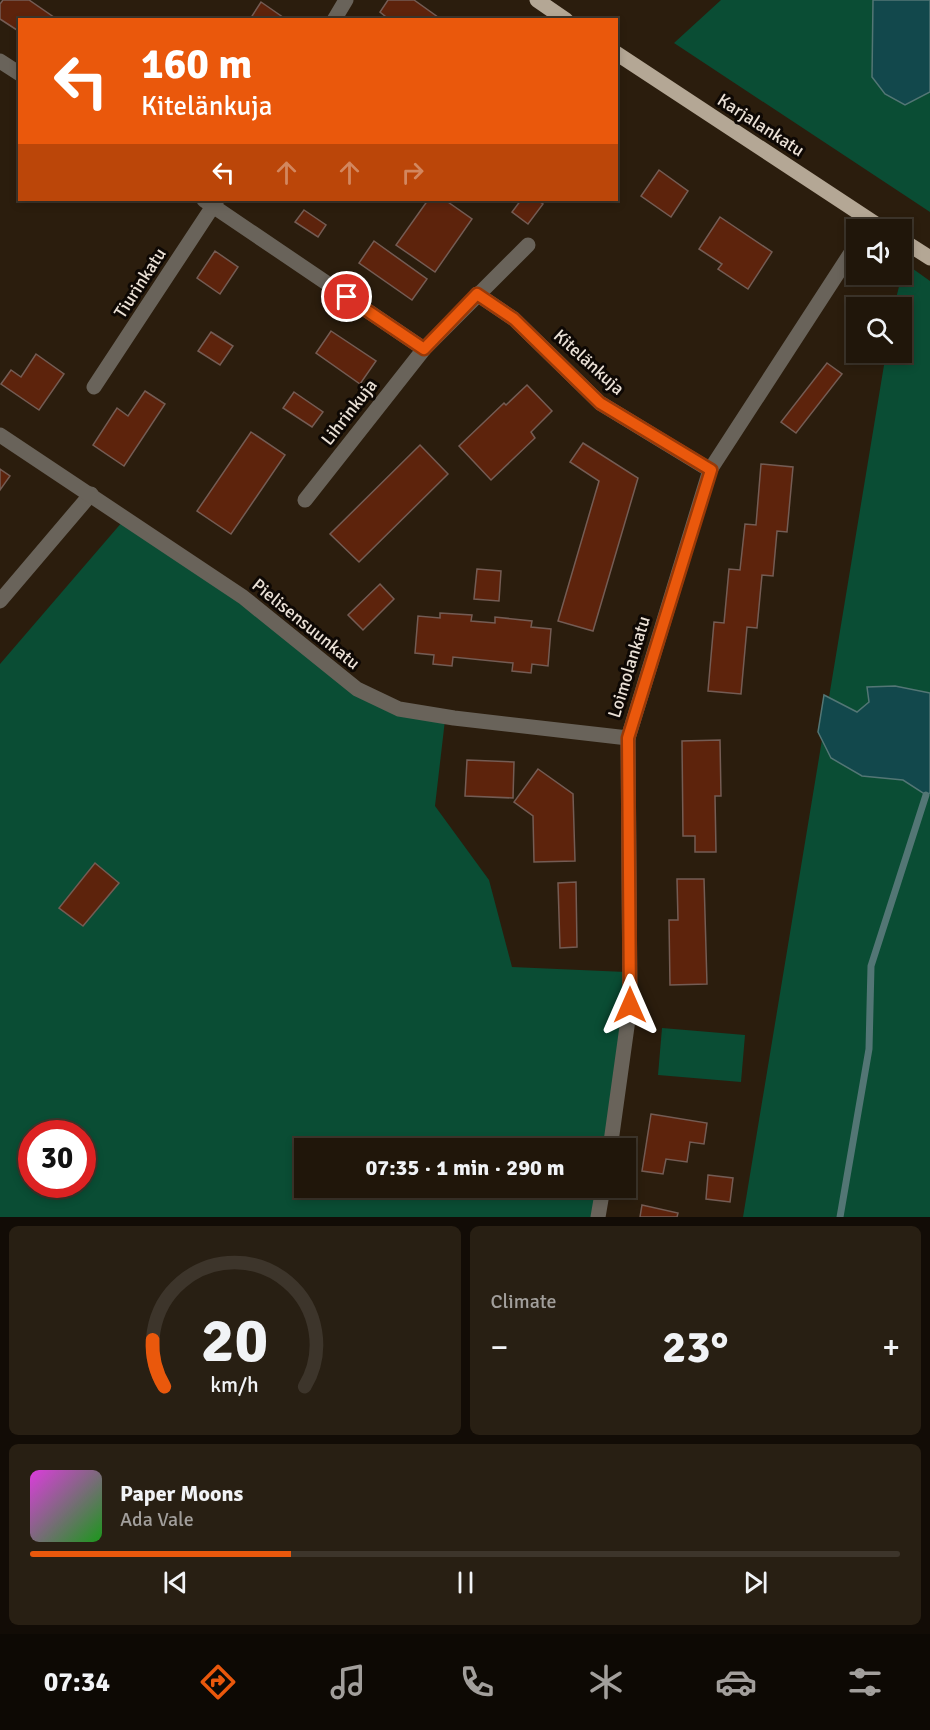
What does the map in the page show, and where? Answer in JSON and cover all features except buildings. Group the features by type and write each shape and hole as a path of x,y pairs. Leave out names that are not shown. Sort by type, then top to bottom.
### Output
{"main road":[{"path":"537,0 563,18"},
{"name":"Karjalankatu","path":"618,54 863,219"},
{"path":"912,246 930,258"}],"street":[{"path":"335,18 346,0"},
{"path":"0,61 18,73"},
{"path":"212,202 424,349"},
{"name":"Tiurinkatu","path":"94,387 212,202"},
{"name":"Lihrinkuja","path":"305,500 424,349 528,245"},
{"name":"Loimolankatu","path":"612,1138 630,1005 628,738 711,470 846,261"},
{"name":"Kitelänkuja","path":"477,294 514,319 600,403 711,470"},
{"name":"Pielisensuunkatu","path":"0,435 243,597 357,689 388,704 399,709 454,718 628,738"},
{"path":"0,601 91,494"},
{"path":"598,1217 601,1198"}],"green space":[{"path":"721,0 873,0 872,77 905,105 930,92 930,212 674,43"},
{"path":"912,268 930,281 930,1217 743,1217 884,363 912,363 912,297 896,297 899,285 912,285"},
{"path":"123,521 180,557 357,694 445,720 435,806 489,880 512,967 626,972 607,1138 294,1138 294,1198 598,1198 594,1217 0,1217 0,664"},
{"path":"662,1028 745,1035 741,1082 658,1075"}],"water":[{"path":"873,0 930,0 930,92 905,105 885,94 872,77"},
{"path":"895,686 930,693 930,793 926,795 903,780 862,776 831,758 818,732 824,695 857,712 869,702 867,687"}],"waterway":[{"path":"840,1217 869,1049 871,966 926,795"}],"route":[{"path":"347,297 424,349 477,294 514,319 600,403 711,470 628,738 630,1005"}]}
